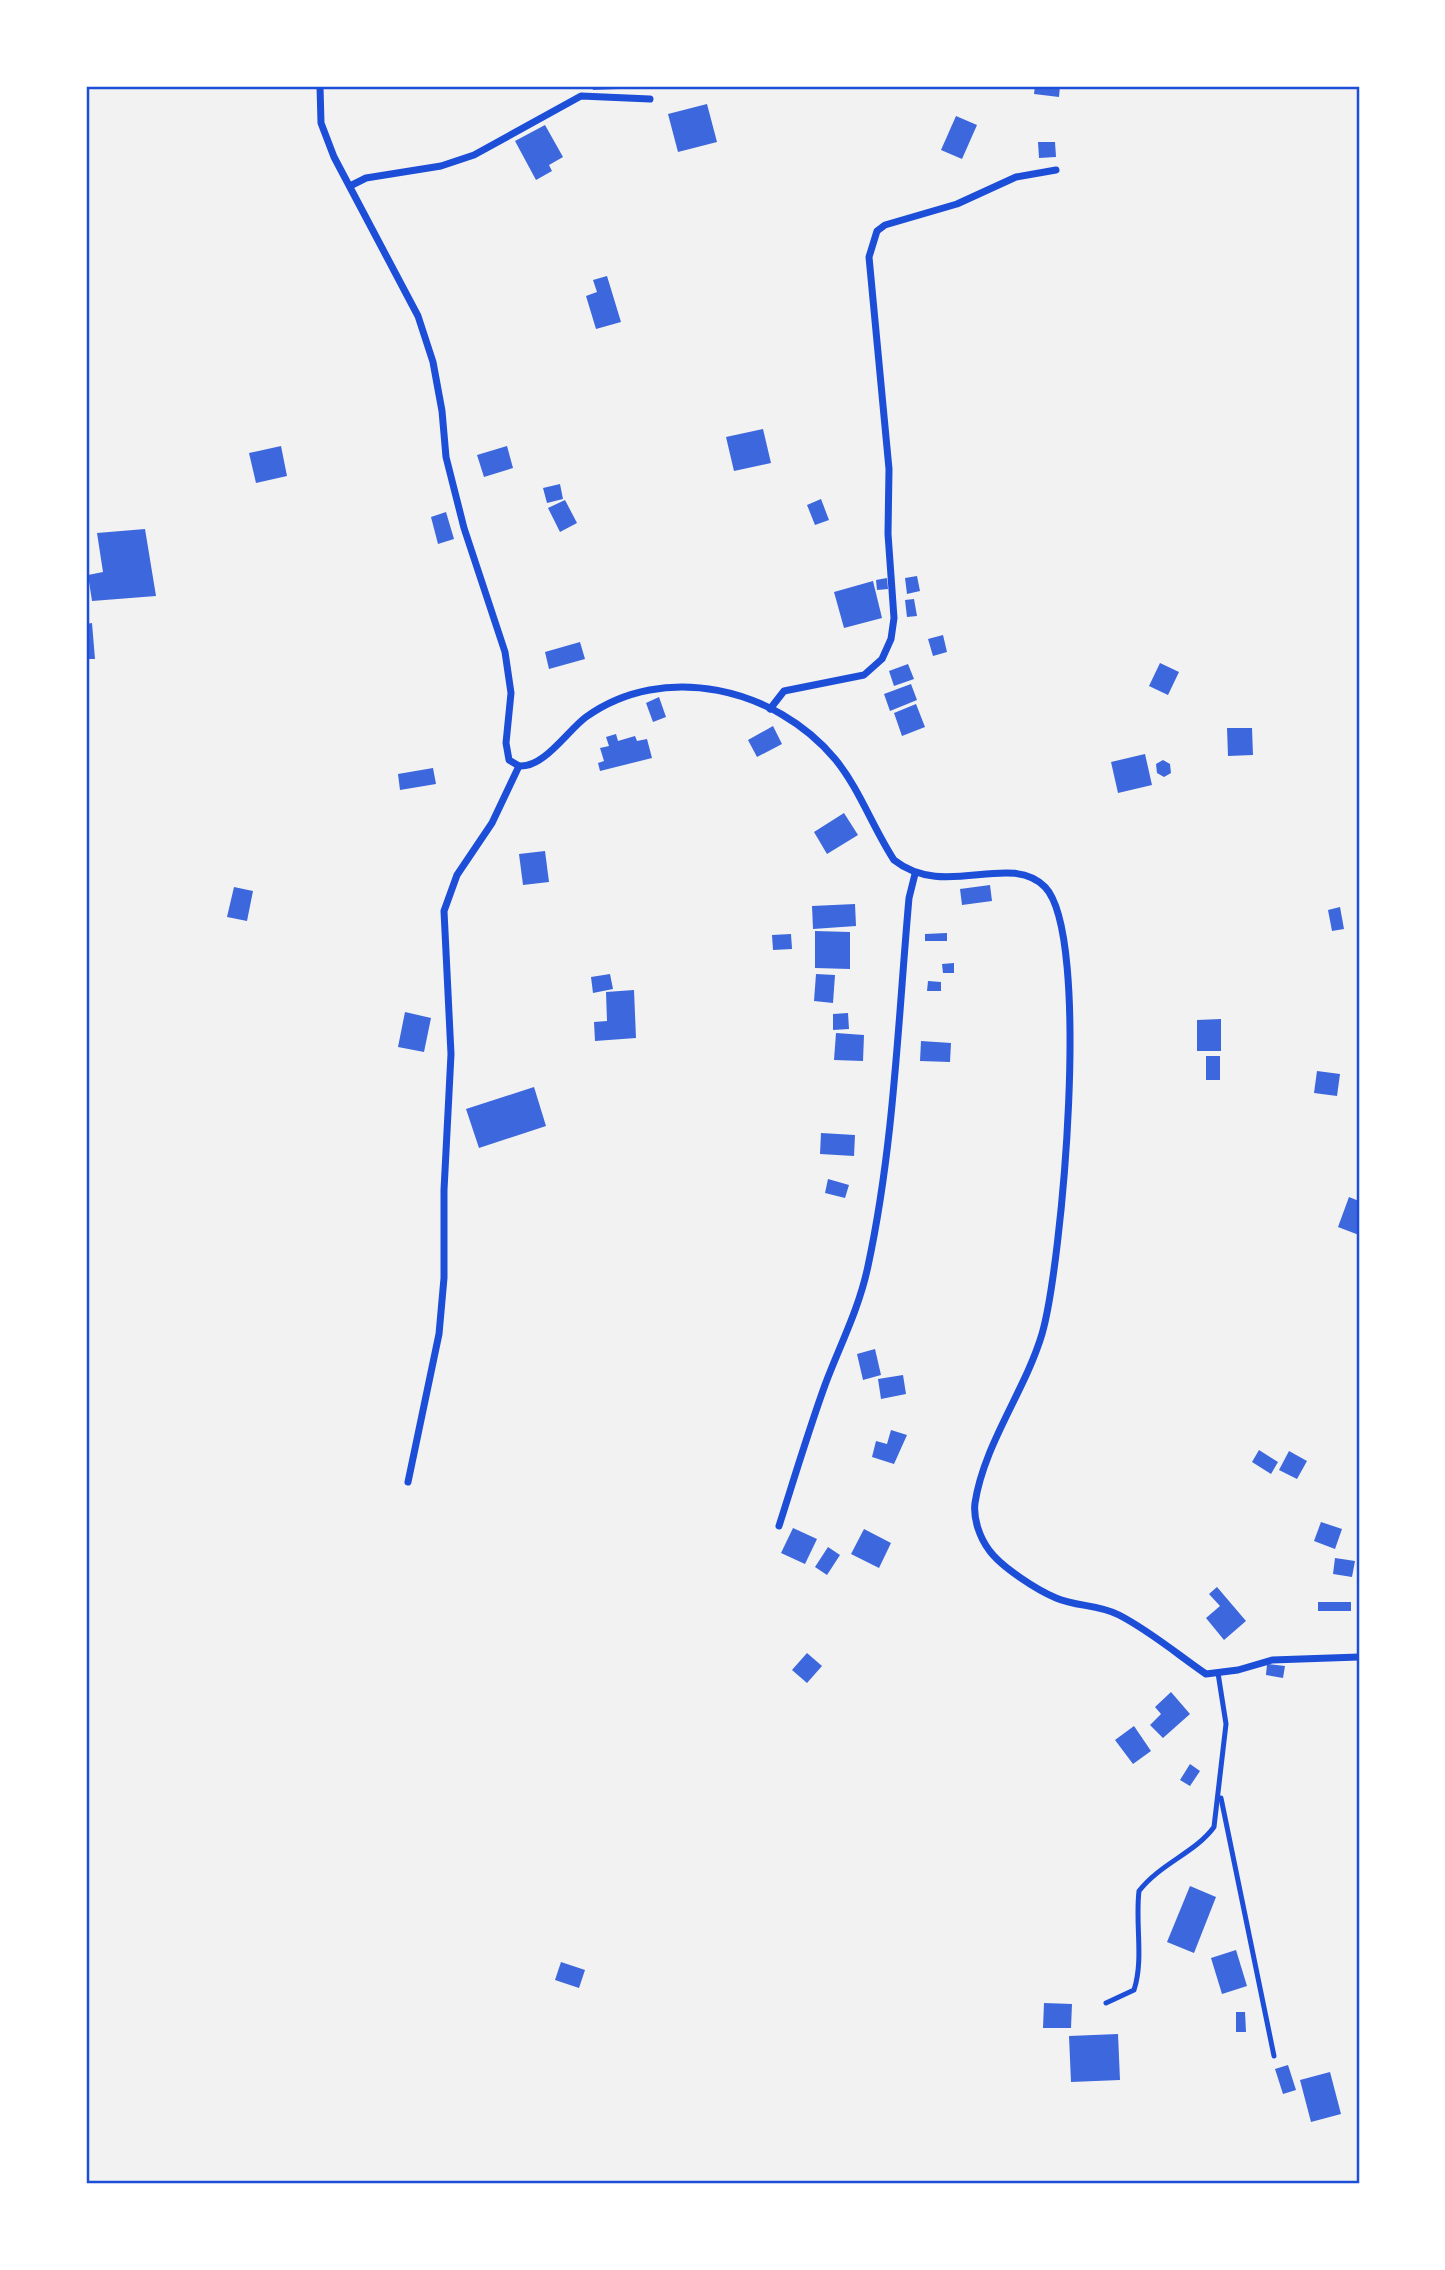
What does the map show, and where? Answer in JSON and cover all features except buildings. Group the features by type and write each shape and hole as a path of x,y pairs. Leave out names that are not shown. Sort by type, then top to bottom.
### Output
{"street":[{"path":"320,86 321,123 350,186 418,316 433,362 442,411 446,457 464,528 505,652 511,693 506,755 519,766 532,764 601,708 654,688 694,686 721,691 769,709 800,727 824,747 847,776 894,860 915,874 937,878 1019,874 1039,882 1056,906 1069,1000 1071,1091 1048,1309 1033,1359 986,1465 975,1504 979,1531 988,1550 1003,1566 1055,1597 1097,1604 1118,1614 1206,1674 1272,1660 1359,1657"},
{"path":"350,186 366,178 441,166 474,155 581,96 650,99"},
{"path":"769,709 784,691 864,675 882,659 891,639 894,618 888,534 889,469 869,257 877,231 885,225 957,204 1016,177 1056,170"},
{"path":"408,1482 439,1334 444,1278 444,1190 451,1054 444,911 457,875 492,823 519,766"},
{"path":"779,1526 825,1384 854,1317 868,1266 886,1161 899,1049 909,898 915,874"}],"lane":[{"path":"1106,2003 1134,1990 1139,1973 1136,1914 1139,1891 1174,1857 1205,1839 1214,1827 1226,1724 1218,1673"},
{"path":"1219,1791 1274,2056"}]}
